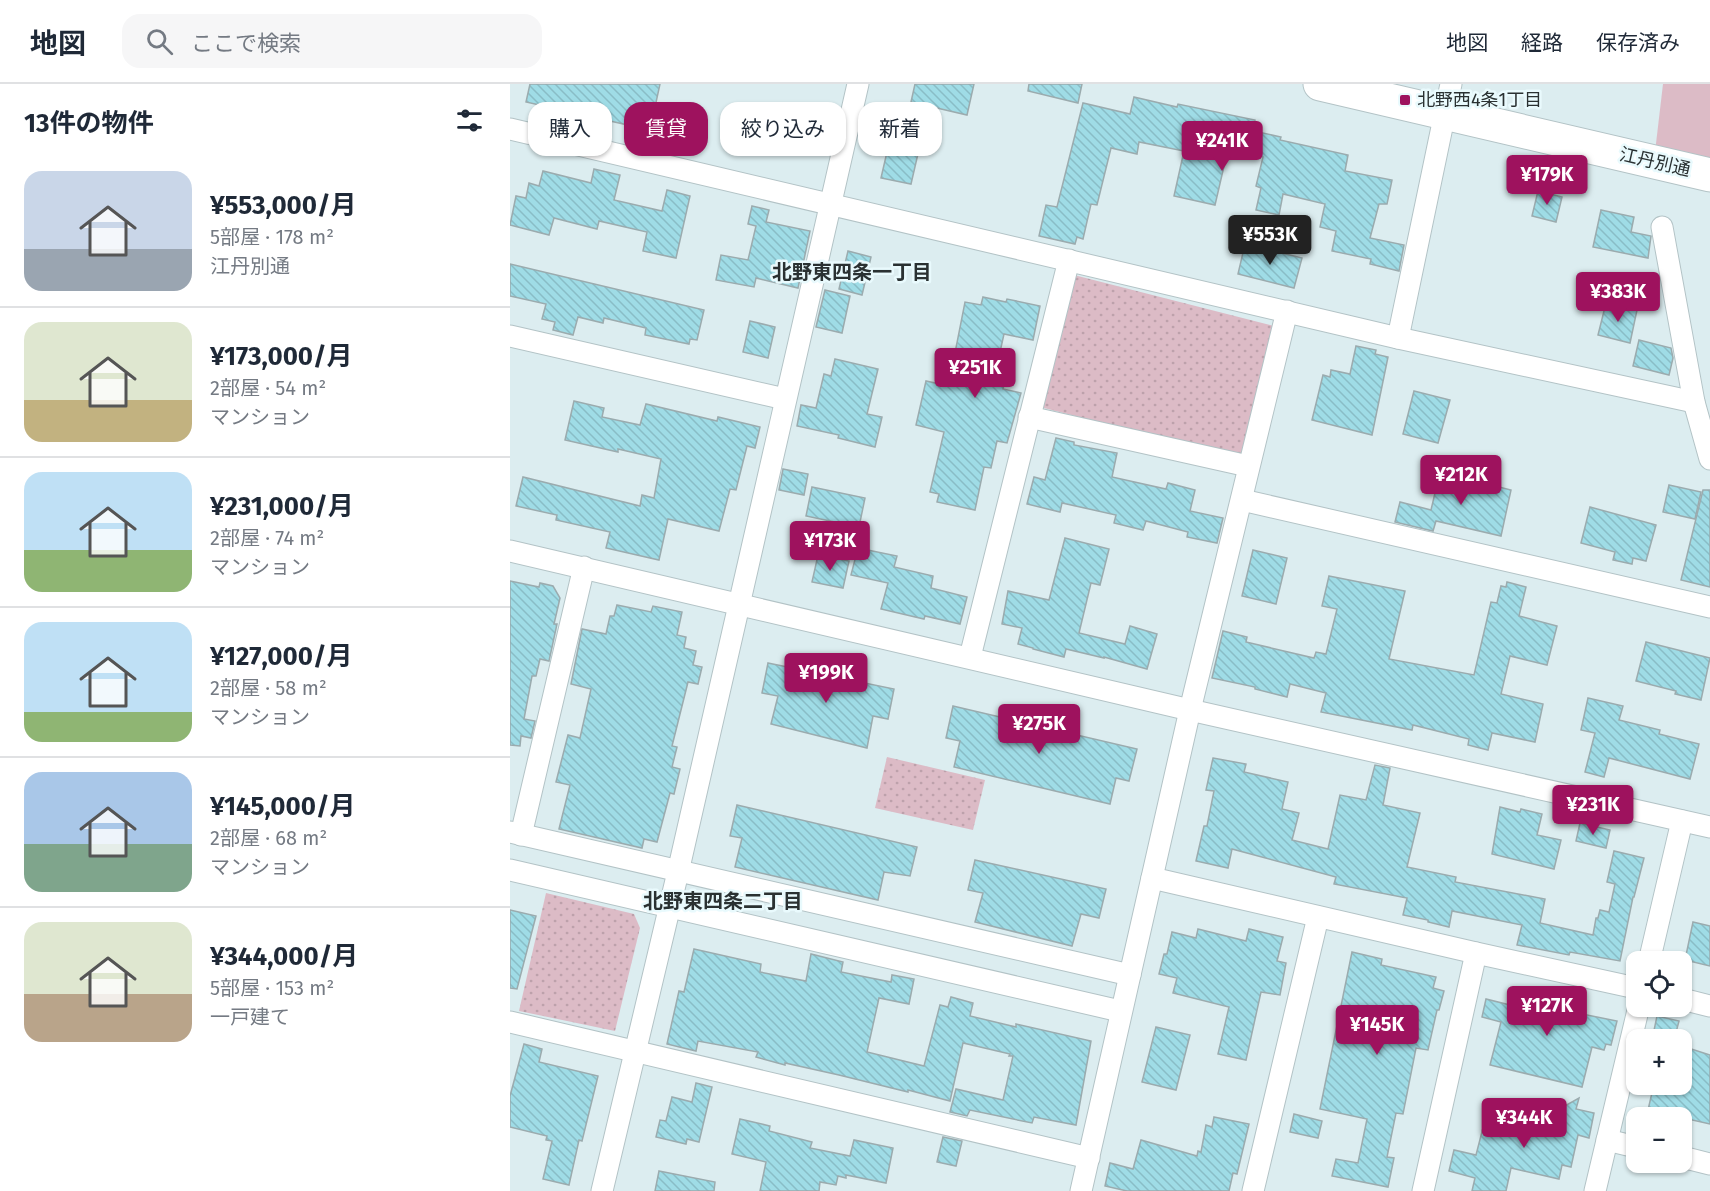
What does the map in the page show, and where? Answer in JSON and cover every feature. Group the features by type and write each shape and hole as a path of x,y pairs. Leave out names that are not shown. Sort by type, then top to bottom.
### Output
{"main road":[{"name":"江丹別通","path":"1320,84 1448,98 1710,175"}],"street":[{"path":"602,1191 678,872 858,84"},
{"path":"1398,338 1448,98"},
{"path":"510,129 1398,338 1694,402"},
{"path":"1662,227 1694,402 1710,459"},
{"path":"970,657 1070,260"},
{"path":"1081,1191 1190,710 1287,311"},
{"path":"510,336 785,399"},
{"path":"1029,417 1248,466"},
{"path":"1242,500 1710,607"},
{"path":"510,551 1190,710 1710,827"},
{"path":"584,567 516,834 1130,975"},
{"path":"1652,951 1682,821"},
{"path":"510,870 1120,1011"},
{"path":"1152,878 1476,953 1626,985"},
{"path":"1253,1191 1318,917"},
{"path":"1423,1191 1476,953"},
{"path":"1692,1002 1710,1006"},
{"path":"1595,1191 1635,1017"},
{"path":"510,1022 1089,1158"},
{"path":"1607,1140 1626,1145"},
{"path":"1692,1160 1710,1164"}],"shaded area":[{"path":"1663,84 1710,84 1710,165 1655,152"},
{"path":"1074,275 1274,326 1240,458 1040,407"},
{"path":"887,757 985,780 973,830 875,808"},
{"path":"546,893 634,914 640,928 615,1031 519,1011"}],"building":[{"path":"530,84 660,84 656,102 624,102 624,124 612,121 612,102 526,102"},
{"path":"915,84 974,84 967,115 942,109 942,102 911,102"},
{"path":"1029,84 1082,84 1078,103 1028,91"},
{"path":"1134,97 1255,120 1254,128 1258,129 1258,132 1281,137 1280,140 1348,155 1345,171 1392,180 1387,204 1379,204 1370,238 1404,245 1399,271 1370,264 1371,259 1332,251 1336,231 1320,227 1325,204 1283,194 1279,215 1256,210 1261,188 1256,186 1263,157 1228,149 1215,205 1174,196 1184,151 1139,142 1137,154 1111,148 1097,205 1091,204 1083,239 1077,237 1075,244 1039,236 1046,205 1057,207 1083,103 1130,114"},
{"path":"886,156 917,156 911,184 881,178"},
{"path":"594,169 620,175 614,200 662,211 667,190 690,196 676,258 643,251 647,232 599,221 597,229 554,218 549,235 510,225 516,196 526,198 529,183 539,186 543,171 591,183"},
{"path":"1538,191 1562,197 1556,222 1532,216"},
{"path":"752,206 769,210 766,222 810,231 798,288 756,278 754,287 716,280 721,255 748,260 756,226 748,224"},
{"path":"1601,210 1634,217 1631,232 1651,236 1648,258 1593,247"},
{"path":"1245,244 1302,258 1294,288 1238,274"},
{"path":"848,251 871,257 862,295 839,289"},
{"path":"510,264 704,310 697,340 690,339 689,344 645,335 646,328 604,318 603,323 578,317 573,335 553,330 555,322 542,319 546,304 510,296"},
{"path":"825,290 850,296 842,333 816,327"},
{"path":"983,297 1040,306 1033,340 1004,334 996,370 1007,372 1003,389 1021,393 1007,443 997,441 991,468 984,467 975,510 937,502 939,494 930,492 944,432 916,425 926,381 944,385 951,357 954,358 965,302 981,305"},
{"path":"1606,303 1637,310 1630,343 1598,335"},
{"path":"750,321 775,327 768,358 743,352"},
{"path":"1639,340 1671,348 1673,358 1669,375 1633,366"},
{"path":"1356,346 1376,350 1375,354 1388,357 1372,435 1312,420 1323,375 1330,377 1331,370 1350,374"},
{"path":"835,359 878,369 867,414 882,417 875,447 838,438 839,435 797,426 801,405 816,408 824,374 831,376"},
{"path":"1414,391 1450,400 1438,443 1403,434"},
{"path":"574,401 604,408 602,417 640,425 646,404 717,421 718,417 760,427 755,448 747,446 736,490 730,489 719,531 668,519 659,560 606,548 610,532 556,520 557,515 516,506 523,477 640,506 642,495 654,498 661,459 565,440"},
{"path":"1056,438 1074,442 1074,445 1117,453 1112,477 1166,489 1168,483 1195,490 1190,511 1223,518 1217,543 1187,537 1188,532 1146,521 1143,530 1114,523 1116,515 1062,503 1060,512 1027,504 1034,477 1045,480"},
{"path":"783,469 808,474 804,495 779,490"},
{"path":"1440,472 1511,490 1501,536 1436,521 1433,531 1395,522 1400,502 1431,510"},
{"path":"1669,485 1701,492 1695,519 1663,512"},
{"path":"812,487 865,498 859,527 806,516"},
{"path":"1703,490 1710,490 1710,587 1681,580"},
{"path":"1590,507 1656,525 1646,561 1633,558 1632,564 1613,560 1615,552 1581,543"},
{"path":"1065,538 1109,549 1100,585 1091,583 1079,633 1125,644 1130,626 1157,634 1147,669 1066,649 1064,657 1033,649 1018,644 1022,628 1002,624 1008,591 1049,600"},
{"path":"858,548 897,556 894,567 933,576 931,588 967,597 960,624 925,616 924,619 881,609 888,583 851,575"},
{"path":"1253,550 1287,558 1276,604 1242,596"},
{"path":"818,555 849,561 843,588 812,582"},
{"path":"1329,576 1405,591 1389,659 1474,675 1491,602 1497,603 1501,586 1506,587 1507,582 1526,587 1519,616 1557,626 1547,665 1510,656 1501,694 1543,704 1535,742 1492,733 1488,750 1468,745 1469,739 1413,725 1412,730 1321,712 1326,693 1290,684 1287,697 1255,689 1255,687 1212,678 1223,631 1247,637 1246,642 1314,658 1316,652 1326,654 1337,609 1322,606"},
{"path":"510,581 539,587 540,583 553,586 560,598 549,661 540,659 536,676 532,676 524,719 535,721 531,738 521,736 520,746 510,745"},
{"path":"617,605 651,612 653,606 682,612 677,635 686,637 684,648 696,651 693,665 702,667 698,684 688,682 672,746 677,747 672,767 680,769 674,794 670,793 657,842 644,839 642,848 559,829 570,785 556,782 568,735 580,738 591,689 571,684 582,629 606,634 610,616 614,616"},
{"path":"1646,642 1710,658 1701,700 1636,681"},
{"path":"768,663 894,689 888,719 873,716 867,748 771,724 778,696 762,693"},
{"path":"1588,698 1623,706 1619,720 1660,730 1659,734 1699,744 1690,779 1609,758 1604,777 1585,772 1595,733 1581,730"},
{"path":"953,706 1137,749 1129,781 1116,778 1110,804 954,767 960,741 946,738"},
{"path":"1213,758 1246,764 1244,772 1288,782 1282,809 1299,813 1292,840 1328,849 1340,795 1366,800 1375,765 1390,768 1383,805 1420,813 1407,867 1456,877 1455,882 1545,899 1540,923 1593,935 1600,910 1609,912 1615,884 1607,882 1614,851 1644,858 1633,897 1620,961 1570,952 1569,955 1517,945 1522,925 1452,911 1449,927 1403,915 1407,898 1334,884 1336,877 1232,849 1228,868 1196,861 1204,826 1207,826 1214,791 1206,790"},
{"path":"737,805 917,847 910,876 884,872 878,900 735,867 742,838 730,836"},
{"path":"1500,807 1542,814 1537,835 1561,840 1554,869 1492,854"},
{"path":"1580,823 1610,830 1606,848 1576,841"},
{"path":"975,860 1106,889 1099,918 1081,914 1072,946 975,922 983,893 968,890"},
{"path":"510,910 536,916 517,989 510,988"},
{"path":"1693,922 1710,926 1710,966 1692,962 1692,951 1687,951"},
{"path":"1198,929 1246,941 1249,929 1283,937 1277,961 1286,963 1280,995 1261,992 1246,1060 1218,1054 1229,1007 1173,993 1177,978 1159,974 1172,932 1196,938"},
{"path":"694,949 761,964 760,972 806,981 811,954 843,962 841,972 891,982 892,975 914,979 909,1004 879,998 867,1052 924,1066 940,1005 948,1007 951,997 973,1003 970,1016 1091,1041 1076,1125 1034,1117 1032,1123 970,1110 967,1116 950,1112 956,1089 1003,1100 1013,1056 963,1043 950,1101 785,1063 785,1065 756,1057 758,1052 698,1041 696,1051 667,1044 679,991 684,992"},
{"path":"1352,952 1382,959 1381,965 1436,977 1433,988 1444,991 1428,1050 1416,1048 1403,1114 1396,1113 1387,1157 1394,1158 1388,1187 1332,1176 1336,1159 1358,1163 1367,1119 1320,1109"},
{"path":"1522,989 1575,1001 1572,1012 1617,1021 1611,1045 1606,1044 1604,1050 1592,1047 1582,1087 1490,1065 1501,1022 1482,1017 1486,999 1518,1007"},
{"path":"1657,1017 1679,1021 1677,1029 1654,1029"},
{"path":"1156,1027 1190,1035 1176,1090 1142,1082"},
{"path":"524,1044 542,1049 539,1062 598,1076 582,1141 579,1140 569,1185 543,1179 552,1141 546,1140 547,1136 510,1127 510,1096"},
{"path":"1692,1049 1710,1055 1710,1124 1692,1120 1692,1107 1649,1107 1651,1095 1692,1095"},
{"path":"696,1083 712,1087 699,1142 687,1139 686,1144 656,1137 660,1120 666,1121 672,1097 692,1102"},
{"path":"1579,1098 1576,1109 1594,1113 1589,1138 1578,1135 1571,1167 1562,1165 1559,1179 1511,1168 1506,1191 1472,1191 1475,1178 1449,1171 1454,1150 1476,1155 1485,1120 1542,1134 1545,1117"},
{"path":"1294,1114 1322,1121 1318,1138 1290,1132"},
{"path":"1214,1117 1249,1124 1237,1174 1233,1173 1229,1191 1127,1191 1105,1186 1110,1163 1133,1169 1141,1140 1197,1156 1198,1151 1201,1152 1206,1125 1212,1127"},
{"path":"740,1119 770,1126 769,1131 812,1142 810,1148 850,1156 854,1140 893,1148 886,1183 846,1175 846,1178 838,1176 836,1185 820,1182 819,1191 760,1191 766,1162 732,1154"},
{"path":"943,1137 962,1141 956,1166 937,1162"},
{"path":"659,1171 715,1182 714,1191 655,1191"}],"place":[{"name":"北野西4条1丁目","path":"1405,100"}],"district":[{"name":"北野東四条一丁目","path":"852,272"},
{"name":"北野東四条二丁目","path":"723,901"}]}
